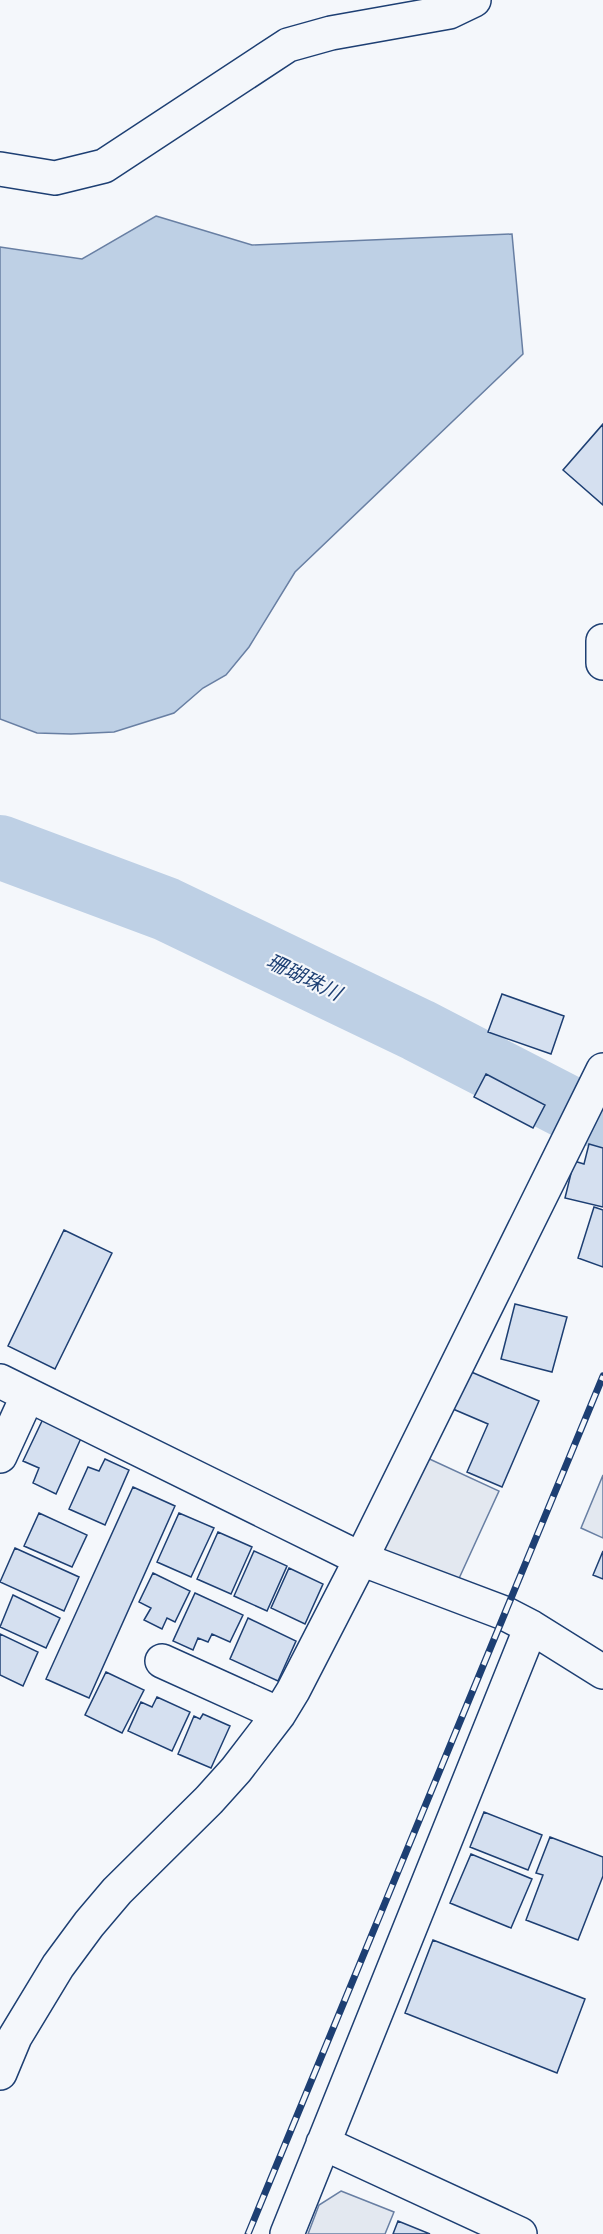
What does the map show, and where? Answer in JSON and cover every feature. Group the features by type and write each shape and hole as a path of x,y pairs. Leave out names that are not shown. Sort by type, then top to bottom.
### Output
{"street":[{"path":"0,170 55,178 104,166 288,45 332,33 449,12 474,0"},
{"path":"603,641 603,663"},
{"path":"0,2073 15,2037 58,1966 89,1924 117,1891 236,1770 294,1691 603,1070"},
{"path":"0,1456 14,1388 361,1559 504,1613 603,1672"},
{"path":"287,2234 531,1627"},
{"path":"162,1661 279,1714"},
{"path":"323,2143 520,2234"}],"shaded area":[{"path":"423,1456 499,1491 456,1585 380,1550"},
{"path":"603,1475 603,1538 581,1528"},
{"path":"341,2191 394,2212 385,2234 308,2234 319,2205"}],"water":[{"path":"156,216 252,245 512,234 523,354 295,572 249,647 226,675 203,688 174,713 114,732 37,733 0,719 0,247 82,259"}],"building":[{"path":"603,424 603,505 563,470"},
{"path":"502,994 564,1016 551,1054 488,1032"},
{"path":"486,1074 545,1105 533,1128 474,1097"},
{"path":"589,1144 603,1148 603,1207 565,1198 574,1161 584,1164"},
{"path":"594,1207 603,1210 603,1267 578,1258"},
{"path":"64,1230 112,1253 55,1369 8,1346"},
{"path":"515,1304 567,1317 552,1372 501,1359"},
{"path":"469,1371 539,1401 502,1487 467,1472 488,1424 453,1409"},
{"path":"43,1419 82,1436 56,1494 33,1483 39,1468 23,1461"},
{"path":"105,1459 129,1470 105,1525 69,1509 88,1467 99,1471"},
{"path":"133,1487 175,1506 89,1698 46,1679"},
{"path":"39,1513 87,1535 72,1567 24,1546"},
{"path":"179,1513 214,1528 191,1577 157,1562"},
{"path":"218,1532 252,1547 231,1594 197,1579"},
{"path":"15,1548 79,1577 64,1611 0,1582"},
{"path":"254,1551 287,1566 267,1611 234,1596"},
{"path":"603,1551 603,1579 593,1575"},
{"path":"289,1568 323,1584 305,1624 271,1608"},
{"path":"153,1573 190,1591 175,1622 167,1618 162,1629 144,1620 151,1608 139,1602"},
{"path":"195,1593 243,1615 230,1642 212,1634 208,1642 198,1638 193,1650 173,1641"},
{"path":"13,1595 60,1618 46,1648 0,1627"},
{"path":"248,1618 296,1641 278,1681 230,1659"},
{"path":"0,1634 38,1652 23,1686 0,1675"},
{"path":"106,1672 144,1690 122,1733 85,1715"},
{"path":"157,1697 190,1712 172,1751 128,1731 141,1702 152,1707"},
{"path":"203,1714 230,1726 211,1768 178,1754 194,1716 200,1719"},
{"path":"484,1812 542,1835 528,1870 470,1847"},
{"path":"550,1837 603,1857 603,1876 578,1940 526,1920 543,1875 536,1873"},
{"path":"471,1854 532,1879 511,1928 450,1903"},
{"path":"433,1940 585,1999 557,2073 405,2013"},
{"path":"398,2221 430,2234 393,2234"}],"waterway":[{"name":"珊瑚珠川","path":"0,847 166,909 418,1030 569,1108 603,1117"}],"railway":[{"path":"248,2234 603,1376"}]}
